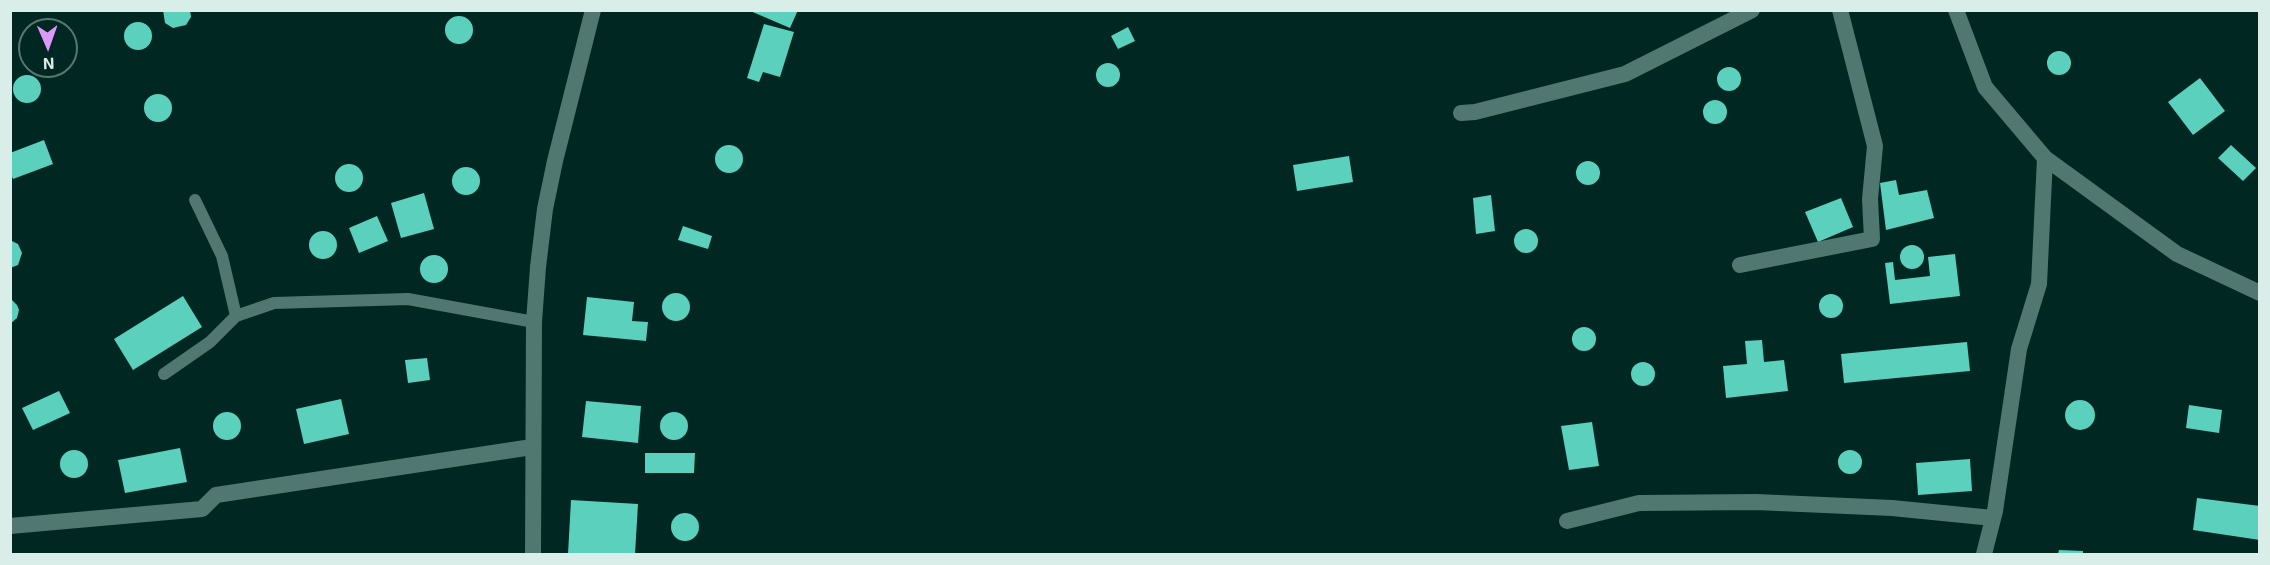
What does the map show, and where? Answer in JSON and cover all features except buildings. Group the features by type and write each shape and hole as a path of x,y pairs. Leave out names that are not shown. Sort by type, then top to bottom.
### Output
{"street":[{"path":"533,555 534,322 538,267 546,209 593,10"},
{"path":"1461,113 1475,112 1625,74 1752,10"},
{"path":"1740,265 1872,238 1870,199 1875,146 1840,10"},
{"path":"1956,10 1985,87 2045,158 2177,254 2259,293"},
{"path":"1984,555 1993,518 2019,349 2039,284 2045,158"},
{"path":"10,526 202,508 216,495 532,447"},
{"path":"1568,522 1639,502 1756,502 1892,508 1993,518"}],"lane":[{"path":"195,200 222,256 236,316"},
{"path":"164,374 210,342 236,316 274,303 408,299 534,322"}]}
